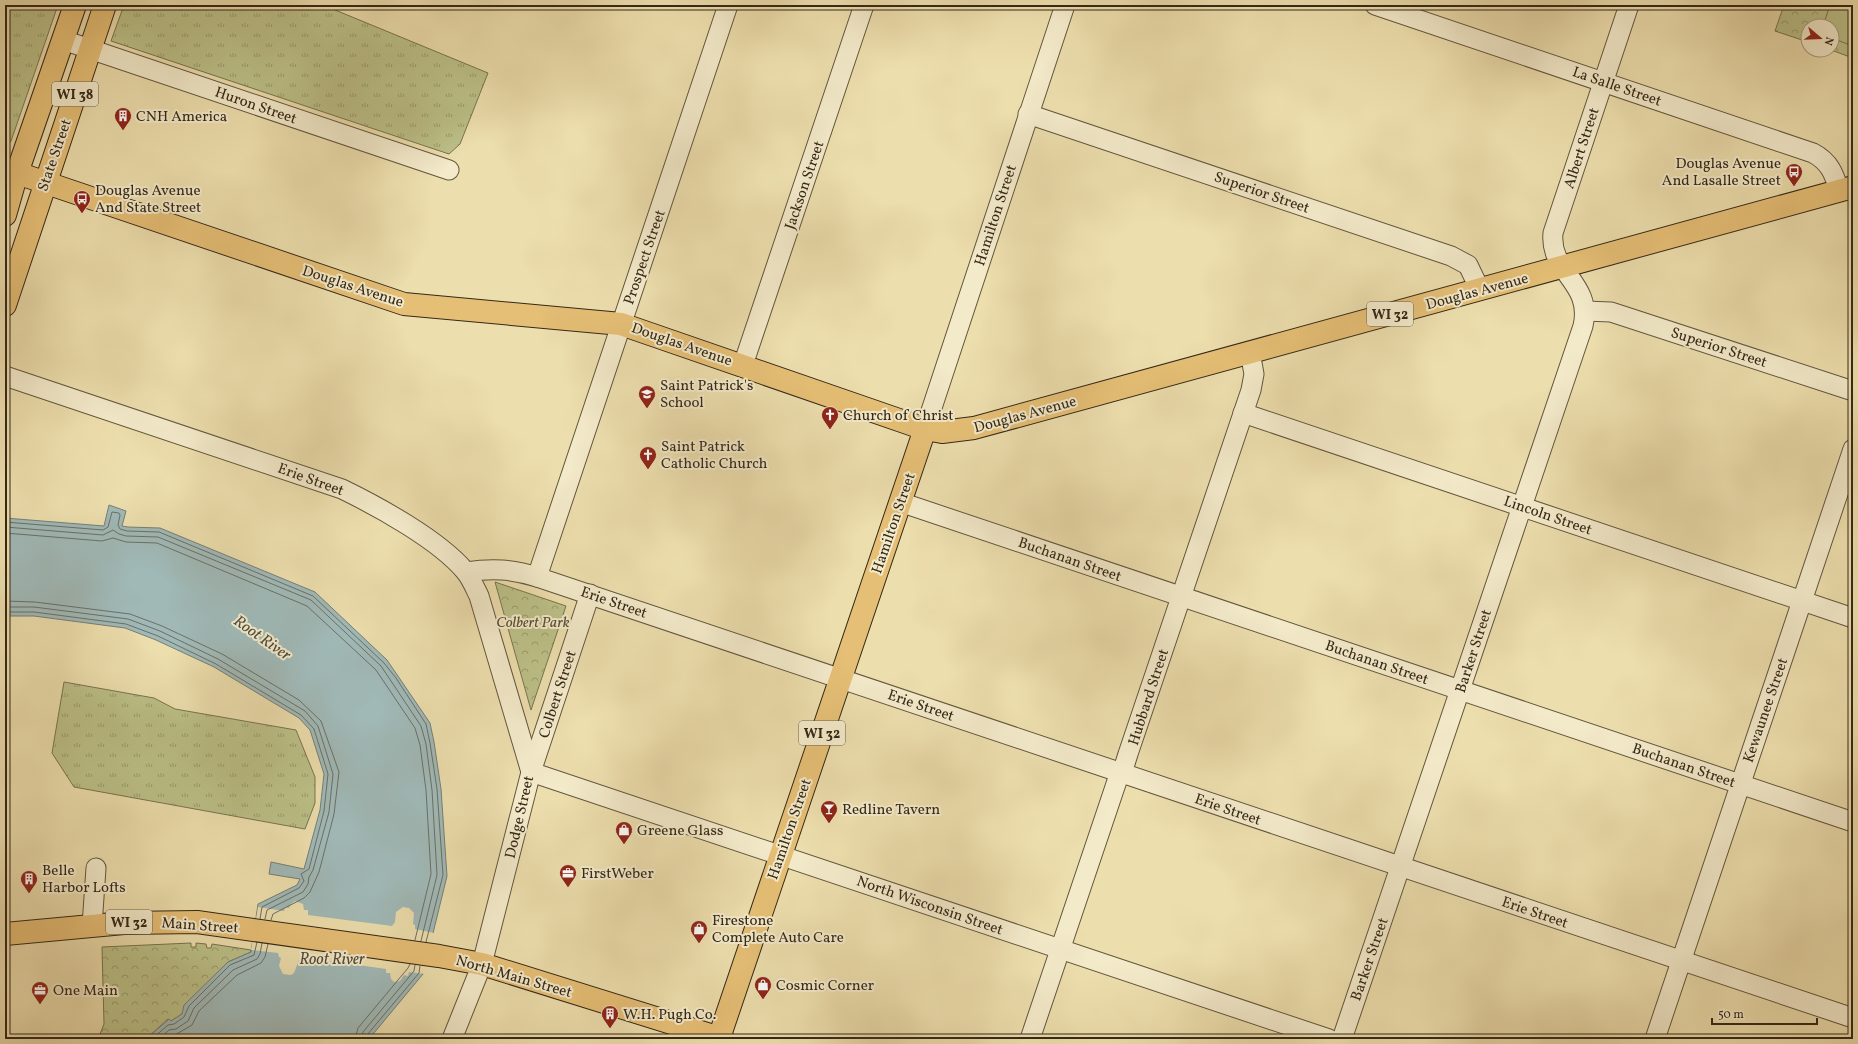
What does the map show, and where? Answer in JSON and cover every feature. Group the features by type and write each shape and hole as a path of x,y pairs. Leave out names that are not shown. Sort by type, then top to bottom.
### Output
{"main road":[{"name":"State Street","path":"5,215 17,173 75,5"},
{"name":"State Street","path":"5,305 45,182 106,5"},
{"name":"Douglas Avenue","path":"17,173 404,304 621,324 925,429 942,432 974,428 1562,268 1846,188"},
{"name":"Hamilton Street","path":"720,1039 925,429"},
{"name":"Main Street","path":"5,934 170,921 197,922 252,929"},
{"name":"North Main Street","path":"252,929 439,956 482,964 720,1039"}],"street":[{"name":"Prospect Street","path":"537,577 728,5"},
{"name":"Jackson Street","path":"743,365 864,5"},
{"name":"Hamilton Street","path":"925,429 1065,5"},
{"name":"La Salle Street","path":"1376,5 1813,153 1829,165 1846,188"},
{"name":"Albert Street","path":"1562,268 1554,250 1553,230 1629,5"},
{"name":"Huron Street","path":"63,40 449,170"},
{"name":"Superior Street","path":"1028,114 1451,256 1468,266 1480,290"},
{"name":"Barker Street","path":"1342,1039 1583,326 1585,311 1579,290 1562,268"},
{"name":"Superior Street","path":"1585,311 1611,312 1853,391"},
{"name":"Hubbard Street","path":"1030,1039 1120,772 1123,770 1127,760 1243,413 1254,377 1250,352"},
{"name":"Erie Street","path":"5,376 342,489 367,501 428,540 450,556 466,572 503,568 590,594 1853,1018"},
{"name":"Lincoln Street","path":"1243,413 1853,618"},
{"name":"Kewaunee Street","path":"1654,1039 1853,449"},
{"name":"Buchanan Street","path":"900,502 1853,822"},
{"name":"Dodge Street","path":"452,1039 482,964 531,772 479,596 466,572"},
{"name":"Colbert Street","path":"531,772 590,594"},
{"name":"North Wisconsin Street","path":"531,772 1329,1039"},
{"path":"92,926 96,868"}],"green space":[{"path":"5,5 58,5 11,141 5,148"},
{"path":"124,5 323,5 488,73 460,144 449,154 111,41"},
{"path":"1784,5 1853,5 1853,58 1840,53 1840,18 1800,18 1800,39 1775,31"},
{"path":"1830,5 1853,5 1853,37 1850,45 1840,41 1840,18 1826,18"},
{"name":"Colbert Park","path":"495,582 566,606 531,710"},
{"path":"64,682 154,698 175,709 296,730 315,777 315,803 305,829 74,787 52,753"},
{"path":"191,943 191,947 196,947 196,943 206,944 207,948 211,948 212,944 251,950 251,952 228,962 184,1008 182,1014 171,1021 168,1019 146,1039 98,1039 104,1024 102,947"}],"water":[{"name":"Root River","path":"109,505 126,511 122,526 160,528 315,592 387,660 430,723 441,789 447,876 423,974 369,1039 146,1039 169,1019 171,1021 182,1014 184,1005 228,962 251,952 258,904 297,885 300,879 269,874 271,862 304,869 320,810 324,774 310,730 299,718 214,667 156,640 125,628 34,616 5,616 5,518 104,526"}],"pier":[{"path":"295,901 303,904 304,910 308,910 308,915 392,926 395,922 396,912 403,907 409,908 414,913 413,924 415,925 415,929 434,933 425,974 409,972 408,976 404,975 400,981 394,982 391,979 390,973 386,973 386,969 302,957 301,960 299,960 294,973 291,975 283,974 279,966 281,958 279,957 278,953 251,950 258,907 284,911 285,907 289,908"}],"place":[{"name":"CNH America","path":"123,131"},
{"name":"Douglas Avenue And Lasalle Street","path":"1794,187"},
{"name":"Douglas Avenue And State Street","path":"82,214"},
{"name":"Saint Patrick's School","path":"647,409"},
{"name":"Church of Christ","path":"830,430"},
{"name":"Saint Patrick Catholic Church","path":"648,470"},
{"name":"Redline Tavern","path":"829,824"},
{"name":"Greene Glass","path":"624,845"},
{"name":"FirstWeber","path":"568,888"},
{"name":"Belle Harbor Lofts","path":"29,894"},
{"name":"Firestone Complete Auto Care","path":"699,944"},
{"name":"Cosmic Corner","path":"763,1000"},
{"name":"One Main","path":"40,1005"},
{"name":"W.H. Pugh Co.","path":"610,1029"}]}
